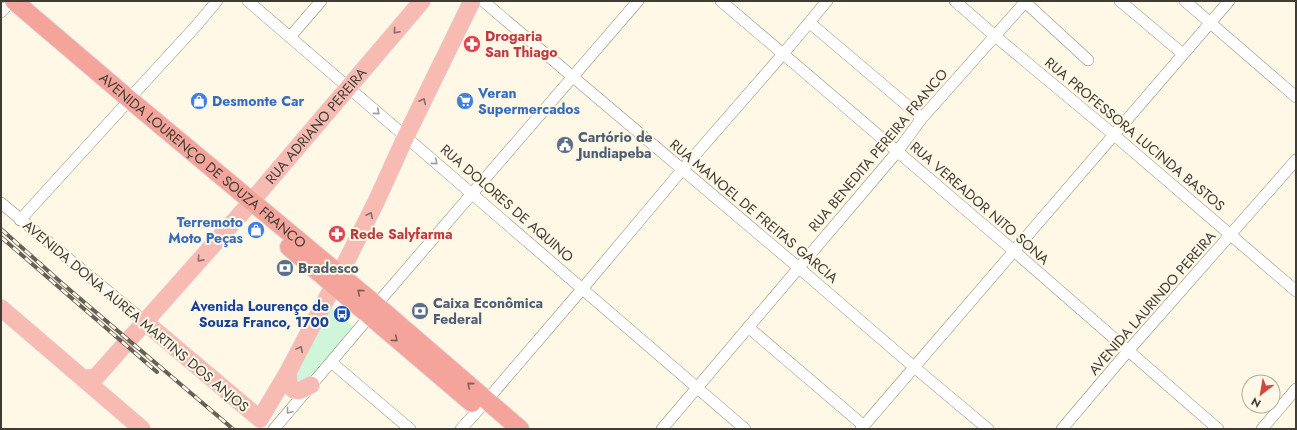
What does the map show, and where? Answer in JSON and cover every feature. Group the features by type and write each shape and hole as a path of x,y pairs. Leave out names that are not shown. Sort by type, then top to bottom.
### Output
{"highway":[{"name":"AVENIDA LOURENÇO DE SOUZA FRANCO","path":"5,6 126,103 483,404 520,429"},
{"name":"AVENIDA LOURENÇO DE SOUZA FRANCO","path":"483,404 502,429"}],"main road":[{"name":"RUA ADRIANO PEREIRA","path":"92,382 248,205 422,1"},
{"path":"269,426 288,372 376,202 406,136 472,1"},
{"path":"1,308 92,382 142,429"},
{"path":"1,320 129,429"},
{"name":"AVENIDA DONA AUREA MARTINS DOS ANJOS","path":"145,322 269,426"},
{"path":"288,372 289,385 294,390 299,390 311,385"}],"street":[{"path":"20,220 217,1"},
{"name":"RUA DOLORES DE AQUINO","path":"248,1 745,429"},
{"path":"290,37 321,1"},
{"name":"RUA MANOEL DE FREITAS GARCIA","path":"483,1 799,268 914,368 988,429"},
{"path":"269,426 311,385 331,362 472,193 638,1"},
{"name":"RUA VEREADOR NITO SONA","path":"720,1 1014,251 1218,429"},
{"path":"461,429 583,288 682,170 810,23 827,1"},
{"name":"RUA PROFESSORA LUCINDA BASTOS","path":"955,1 1114,134 1296,291"},
{"path":"1025,1 1088,60"},
{"name":"RUA BENEDITA PEREIRA FRANCO","path":"662,429 897,152 922,118 1025,1"},
{"path":"1120,1 1183,54"},
{"path":"1185,1 1296,96"},
{"path":"748,327 863,427 1229,1"},
{"path":"810,23 922,118"},
{"name":"AVENIDA LAURINDO PEREIRA","path":"1062,429 1128,351 1296,160"},
{"name":"AVENIDA DONA AUREA MARTINS DOS ANJOS","path":"1,203 145,322"},
{"path":"331,362 410,429"},
{"path":"1262,429 1296,389"}],"green space":[{"path":"331,307 353,326 309,379 295,384 295,375"}],"railway":[{"path":"1,229 64,285 233,429"},
{"path":"1,237 157,372"}],"place":[{"name":"Drogaria San Thiago","path":"472,44"},
{"name":"Desmonte Car","path":"199,101"},
{"name":"Veran Supermercados","path":"465,101"},
{"name":"Cartório de Jundiapeba","path":"565,145"},
{"name":"Terremoto Moto Peças","path":"256,230"},
{"name":"Rede Salyfarma","path":"337,234"},
{"name":"Bradesco","path":"285,268"},
{"name":"Caixa Econômica Federal","path":"420,311"},
{"name":"Avenida Lourenço de Souza Franco, 1700","path":"342,314"}]}
